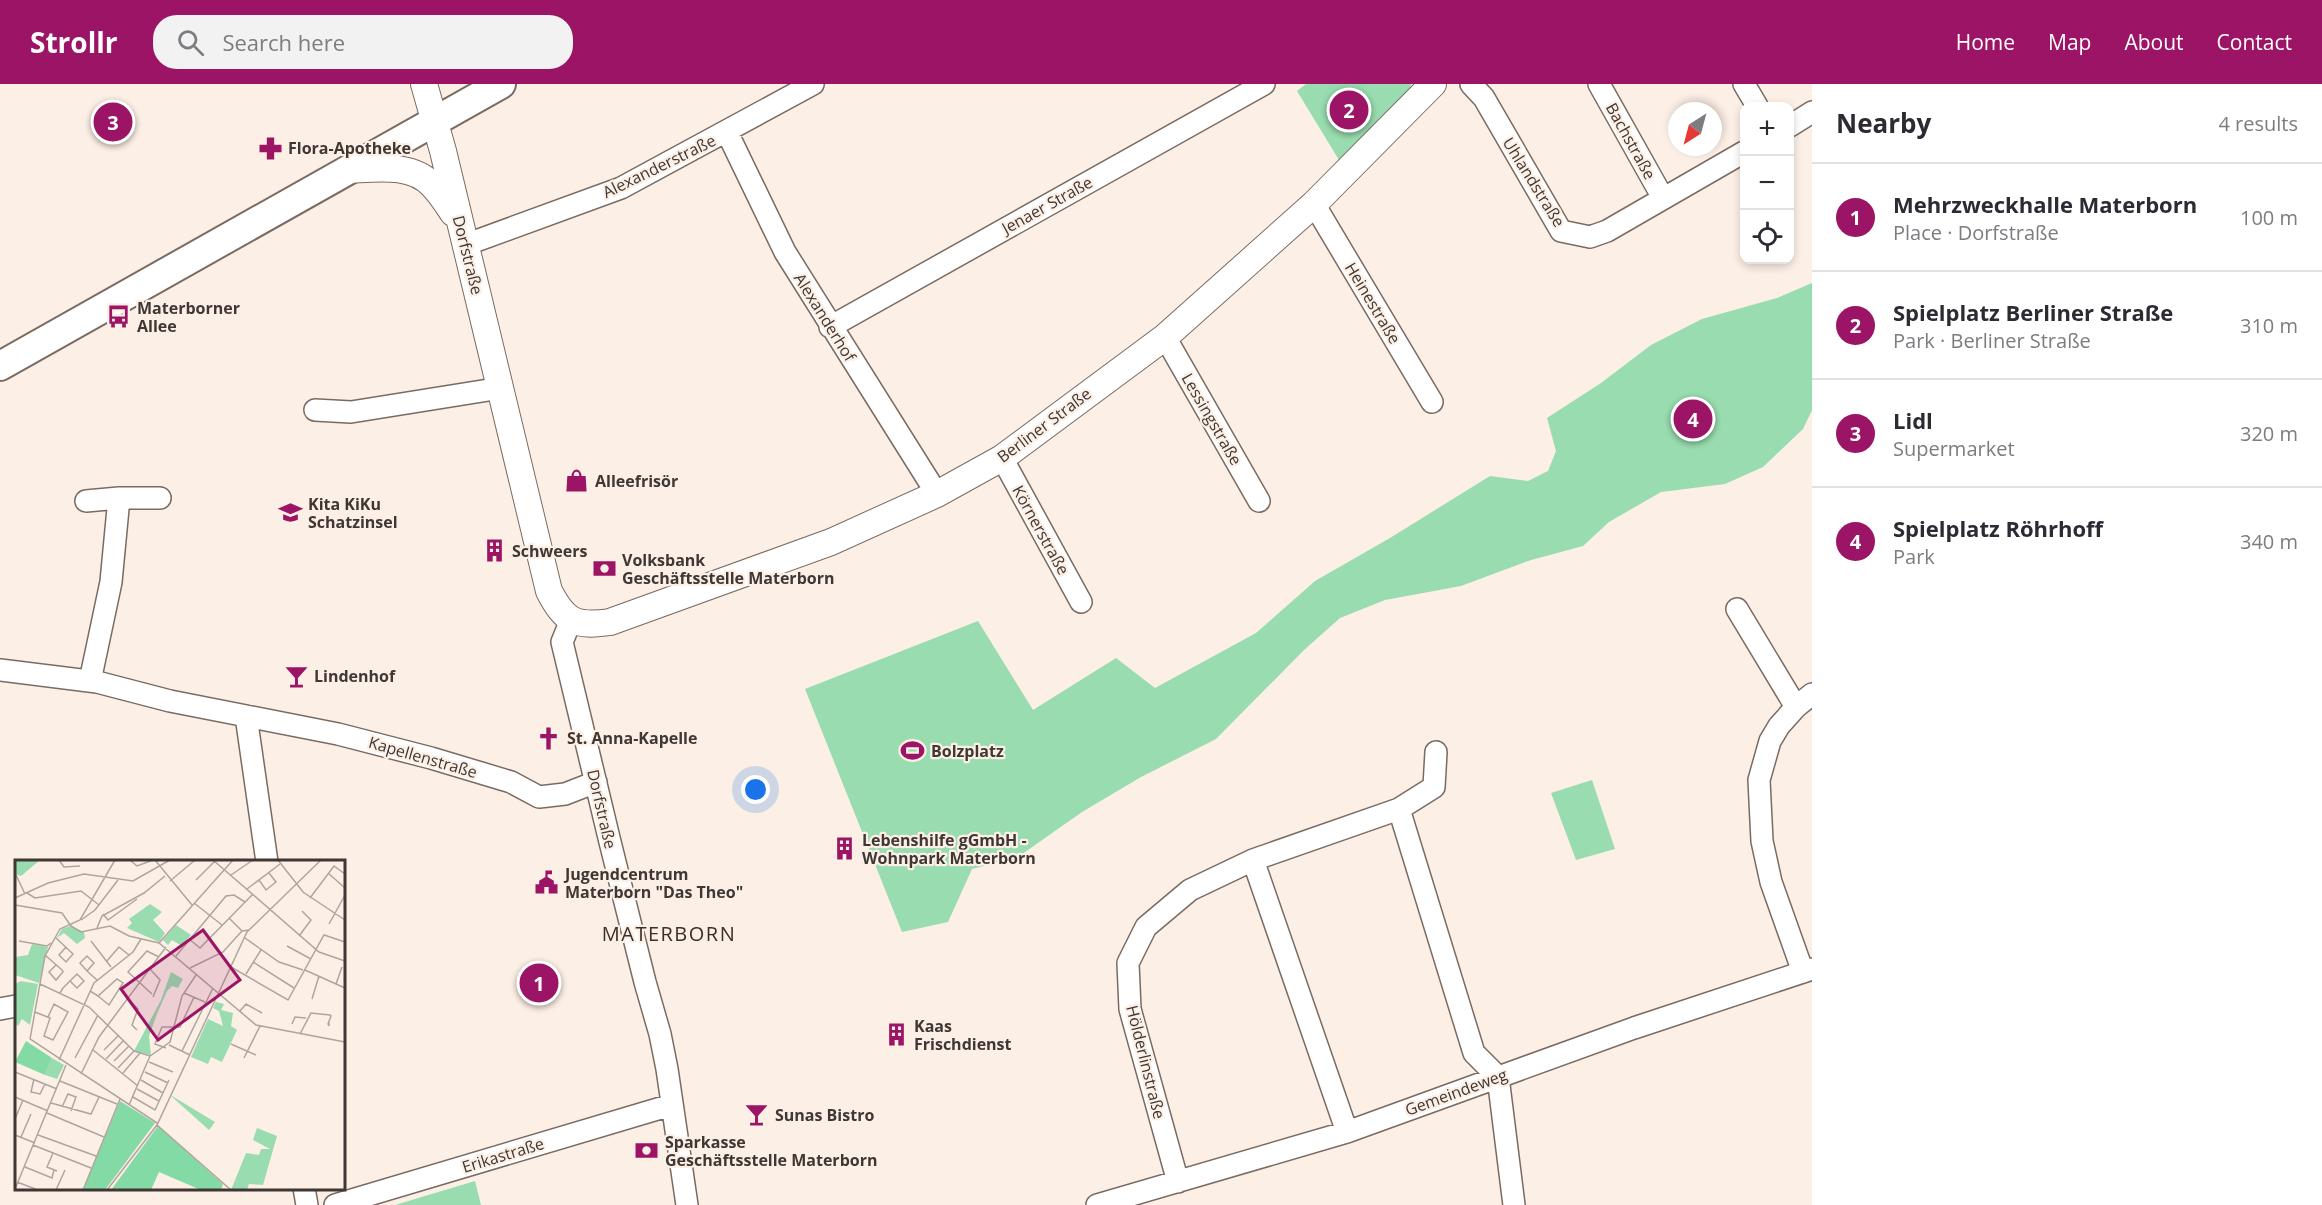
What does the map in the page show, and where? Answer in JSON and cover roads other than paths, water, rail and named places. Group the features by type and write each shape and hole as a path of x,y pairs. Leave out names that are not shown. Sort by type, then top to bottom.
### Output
{"main road":[{"path":"0,366 501,84"}],"street":[{"name":"Dorfstraße","path":"424,84 443,152 549,591 558,609 571,620 562,642 645,982 660,1034 687,1205"},
{"name":"Alexanderstraße","path":"462,233 621,188 813,84"},
{"name":"Jenaer Straße","path":"830,327 1264,84"},
{"name":"Berliner Straße","path":"571,620 588,625 610,622 831,542 937,494 1002,458 1165,337 1314,204 1433,84"},
{"name":"Uhlandstraße","path":"1470,84 1484,98 1561,231 1590,237 1607,231 1740,154"},
{"name":"Bachstraße","path":"1599,84 1663,198"},
{"path":"1744,84 1755,102"},
{"path":"1794,123 1812,112"},
{"name":"Alexanderhof","path":"727,132 785,252 937,494"},
{"path":"345,171 389,168 416,174 432,184 462,233"},
{"name":"Heinestraße","path":"1314,204 1432,402"},
{"name":"Lessingstraße","path":"1165,337 1259,501"},
{"path":"315,410 351,412 501,388"},
{"name":"Körnerstraße","path":"1002,458 1081,602"},
{"path":"90,681 111,582 119,498"},
{"path":"86,501 160,498"},
{"path":"1737,609 1804,700 1779,726 1770,741 1759,780 1759,806 1762,841 1771,882 1808,971"},
{"name":"Kapellenstraße","path":"0,670 90,681 338,734 431,758 510,782 539,797 565,794 596,782"},
{"path":"246,716 267,860"},
{"name":"Hölderlinstraße","path":"1178,1182 1130,1009 1128,963 1146,927 1190,890 1253,860 1399,809 1434,787 1436,752"},
{"path":"1399,809 1474,1053 1498,1077 1514,1205"},
{"path":"1253,860 1347,1132"},
{"name":"Gemeindeweg","path":"1097,1205 1347,1132 1634,1028 1808,971"},
{"path":"0,1009 15,1006"},
{"name":"Erikastraße","path":"335,1205 671,1105"},
{"path":"304,1190 307,1205"}],"place":[{"name":"Spielplatz Berliner Straße","path":"1349,110"},
{"name":"Lidl","path":"113,122"},
{"name":"Flora-Apotheke","path":"270,148"},
{"name":"Materborner Allee","path":"119,317"},
{"name":"Spielplatz Röhrhoff","path":"1693,419"},
{"name":"Alleefrisör","path":"577,481"},
{"name":"Kita KiKu Schatzinsel","path":"290,513"},
{"name":"Schweers","path":"494,551"},
{"name":"Volksbank Geschäftsstelle Materborn","path":"604,569"},
{"name":"Lindenhof","path":"296,676"},
{"name":"St. Anna-Kapelle","path":"549,738"},
{"name":"Bolzplatz","path":"913,751"},
{"name":"Lebenshilfe gGmbH - Wohnpark Materborn","path":"844,849"},
{"name":"Jugendcentrum Materborn \"Das Theo\"","path":"547,883"},
{"name":"Mehrzweckhalle Materborn","path":"539,983"},
{"name":"Kaas Frischdienst","path":"896,1035"},
{"name":"Sunas Bistro","path":"757,1115"},
{"name":"Sparkasse Geschäftsstelle Materborn","path":"647,1151"}],"district":[{"name":"MATERBORN","path":"669,934"}]}
